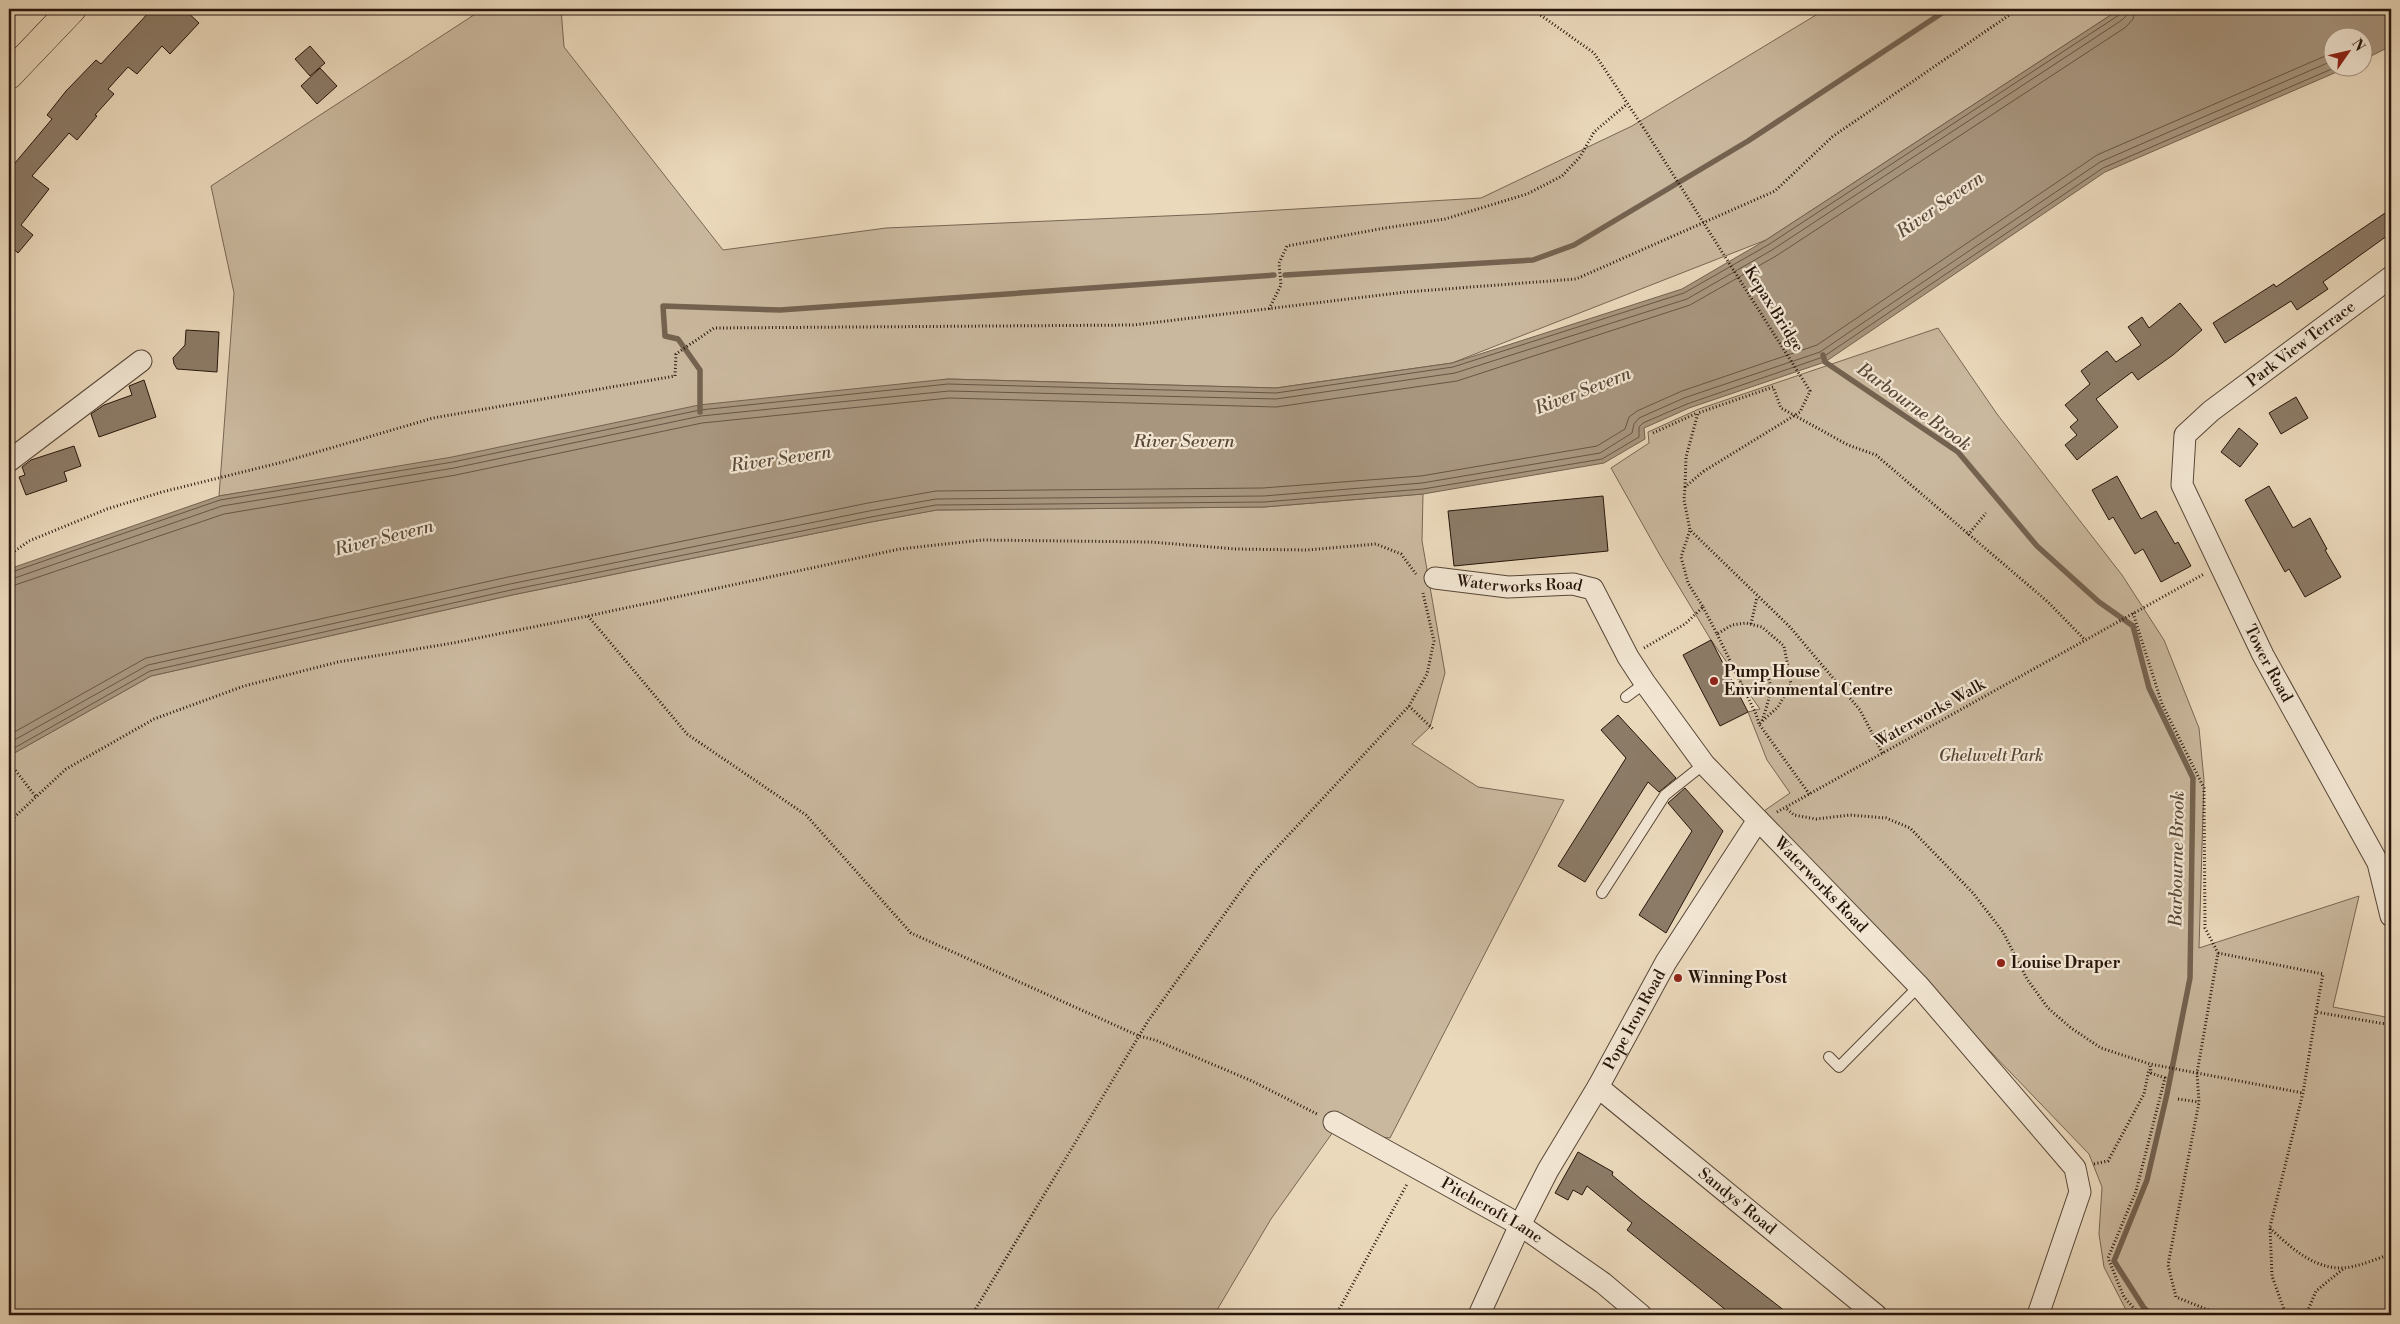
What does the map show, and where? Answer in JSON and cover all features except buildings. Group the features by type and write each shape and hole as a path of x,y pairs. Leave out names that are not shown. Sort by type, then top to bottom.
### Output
{"main road":[{"path":"9,75 72,9"}],"street":[{"name":"Park View Terrace","path":"2211,412 2391,277"},
{"path":"9,461 142,361"},
{"name":"Tower Road","path":"2211,412 2185,436 2182,485 2263,655 2378,863 2391,916"},
{"name":"Waterworks Road","path":"1425,581 1508,586 1573,584 1592,589 1628,657 1704,764 1919,986 2075,1168 2080,1192 2038,1315"},
{"name":"Pope Iron Road","path":"1479,1315 1520,1225 1548,1170 1598,1087 1666,962 1758,820"},
{"name":"Sandys' Road","path":"1598,1087 1876,1315"},
{"name":"Pitchcroft Lane","path":"1334,1122 1520,1225 1603,1283 1641,1315"}],"lane":[{"path":"1626,697 1645,683"},
{"path":"1602,893 1665,795 1704,764"},
{"path":"1829,1057 1839,1067 1919,986"}],"path":[{"path":"1268,310 1282,285 1279,263 1287,246 1445,219 1527,194 1562,176 1580,157 1594,132 1627,104 1594,53 1532,9"},
{"path":"9,555 28,542 107,509 162,492 283,462 433,418 675,376 676,354 700,340 714,328 1134,325 1406,292 1576,279 1775,192 1832,136 2018,9"},
{"name":"Kepax Bridge","path":"1627,104 1810,390 1800,412 1704,471 1685,487"},
{"path":"1653,433 1698,413 1772,387 1781,408 1840,441 1876,455 2048,602 2085,640"},
{"path":"1698,413 1686,457 1684,500 1690,530 1681,557 1688,583 1703,607 1761,723 1810,795"},
{"path":"1968,535 1986,512"},
{"path":"1690,530 1790,627 1860,710 1883,754"},
{"path":"9,822 66,770 154,719 244,686 338,662 453,643 588,616 900,549 982,540 1151,542 1236,549 1307,550 1376,544 1401,554 1425,581 1434,641 1428,674 1409,706 1256,870 1139,1036 972,1315"},
{"name":"Waterworks Walk","path":"1758,820 1787,809 2221,565"},
{"path":"1750,624 1757,597"},
{"path":"1628,657 1685,624 1703,607"},
{"path":"2133,613 2162,704 2204,788 2205,928 2218,953 2197,1073 2199,1102 2168,1266 2176,1297 2221,1315"},
{"path":"588,616 687,734 806,815 911,933 1139,1036 1155,1040 1252,1081 1334,1122"},
{"path":"1717,634 1732,625 1746,623 1762,627 1784,646 1791,684 1778,707 1761,723"},
{"path":"1734,670 1752,668 1760,669 1766,673 1770,683 1770,698 1761,723"},
{"path":"1409,706 1434,730"},
{"path":"9,762 36,797"},
{"path":"1787,809 1794,815 1816,819 1850,815 1886,818 1910,828 1973,893 2003,932 2027,979 2048,1008 2072,1028 2101,1048 2150,1064 2303,1093"},
{"path":"2218,953 2322,974 2303,1093 2270,1227 2272,1276 2286,1315"},
{"path":"2316,1012 2391,1025"},
{"path":"2075,1168 2108,1161 2144,1094 2150,1064"},
{"path":"2140,1315 2124,1297 2108,1258 2136,1191 2165,1078 2151,1074 2150,1064"},
{"path":"2178,1098 2199,1102"},
{"path":"1336,1315 1416,1168"},
{"path":"2270,1227 2297,1253 2328,1266 2343,1268 2391,1254"},
{"path":"2306,1315 2316,1291 2343,1268"}],"green space":[{"path":"483,9 561,9 564,47 723,250 886,228 1212,214 1481,198 1632,126 1826,9 2120,9 1766,240 1452,363 1276,388 948,379 219,496 234,293 211,186"},
{"name":"Gheluvelt Park","path":"1938,328 1997,414 2122,575 2164,640 2199,728 2204,780 2199,948 2359,896 2333,1007 2391,1018 2391,1315 2126,1315 2126,1310 2104,1267 2099,1234 2102,1187 2089,1154 1761,813 1790,793 1767,760 1748,712 1760,709 1711,640 1661,557 1611,468 1649,443 1648,432 1699,409"},
{"path":"1423,494 1422,541 1445,673 1430,727 1412,744 1478,787 1564,800 1390,1138 1333,1132 1271,1219 1214,1315 9,1315 9,756 151,676 512,595 871,522 936,510 1264,507"}],"water":[{"name":"River Severn","path":"2120,9 2391,9 2391,46 2372,56 2372,28 2322,28 2323,78 2105,172 1825,362 1689,408 1644,428 1645,439 1604,463 1423,494 1264,507 937,510 871,522 512,595 151,676 9,756 9,569 219,496 452,457 699,405 948,379 1276,388 1452,363 1682,289 1766,240"}],"waterway":[{"path":"1285,275 1533,260 1574,245 1748,141 1948,9"},
{"path":"700,412 700,370 678,339 665,336 663,306 780,310 1274,275"},
{"name":"Barbourne Brook","path":"1823,355 1825,362 1958,452 2037,546 2099,602 2133,626 2149,688 2193,778 2190,978 2167,1094 2147,1180 2114,1261 2144,1308 2152,1315"}],"place":[{"name":"Pump House Environmental Centre","path":"1714,681"},
{"name":"Louise Draper","path":"2001,963"},
{"name":"Winning Post","path":"1678,978"}]}
